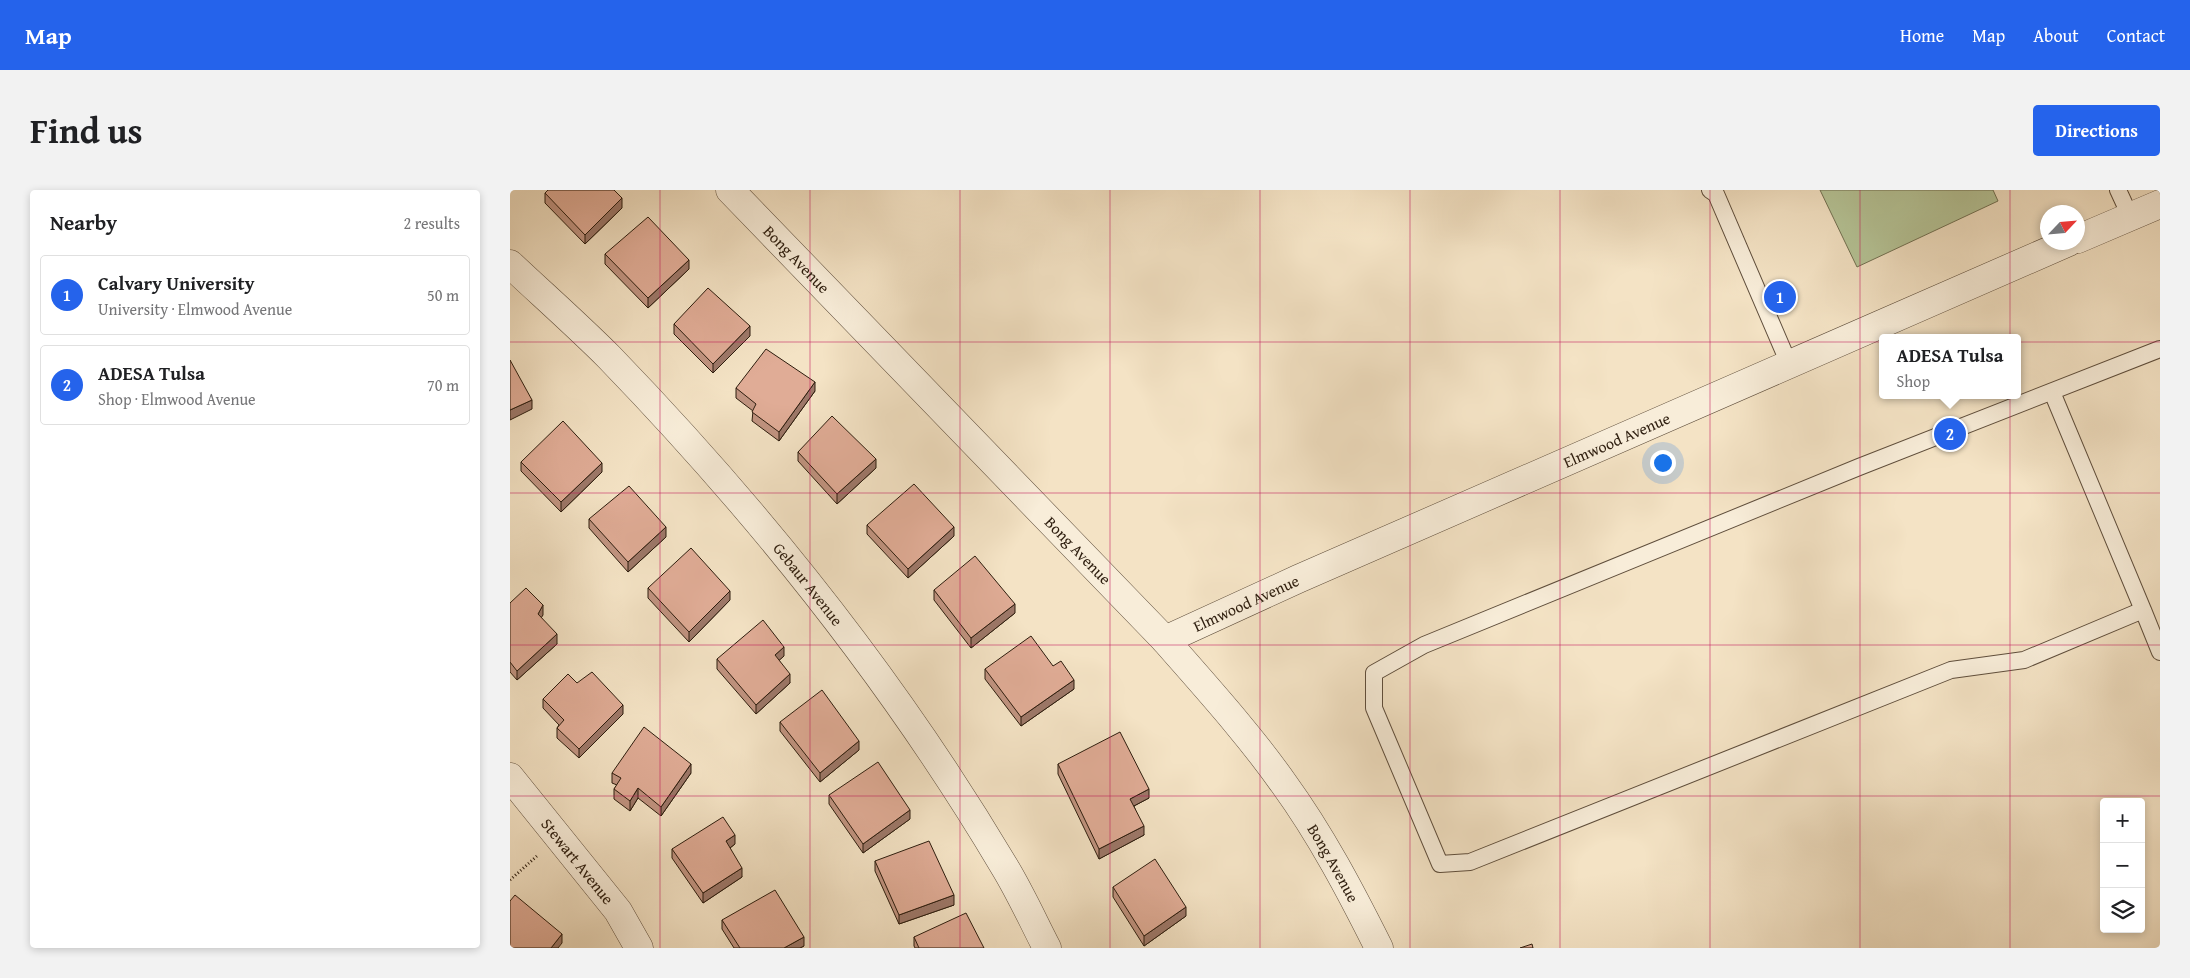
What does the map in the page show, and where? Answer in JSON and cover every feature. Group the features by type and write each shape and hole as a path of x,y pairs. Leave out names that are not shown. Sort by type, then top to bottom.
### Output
{"street":[{"name":"Bong Avenue","path":"730,190 1165,640 1221,704 1284,784 1349,888 1379,948"},
{"path":"2085,236 2160,204"},
{"name":"Elmwood Avenue","path":"1165,640 1307,575 2051,250"},
{"name":"Gebaur Avenue","path":"510,264 608,357 654,405 704,458 794,564 878,674 957,789 1006,868 1047,948"},
{"name":"Stewart Avenue","path":"510,777 618,911 639,948"}],"lane":[{"path":"1710,190 1716,194 1789,364"},
{"path":"2118,190 2130,216"},
{"path":"2143,610 2024,660 1951,670 1470,862 1440,864 1374,708 1374,673 1424,644 1859,467 2160,349"},
{"path":"2052,392 2160,652"}],"path":[{"path":"510,880 559,837"}],"green space":[{"path":"1820,190 1993,190 1998,201 1857,267"}],"building":[{"path":"548,190 614,190 622,198 585,235 545,193"},
{"path":"648,217 689,260 648,298 605,254"},
{"path":"708,288 750,326 713,364 674,324"},
{"path":"766,349 815,382 779,432 752,412 756,404 736,388"},
{"path":"510,360 532,400 510,410"},
{"path":"832,416 876,459 837,494 798,452"},
{"path":"563,421 602,463 561,502 521,462"},
{"path":"914,484 954,527 908,569 867,525"},
{"path":"629,486 666,527 628,562 589,519"},
{"path":"691,548 730,591 689,632 648,588"},
{"path":"975,556 1015,604 971,638 934,590"},
{"path":"526,588 543,605 538,614 557,634 517,671 510,662 510,603"},
{"path":"763,620 784,647 775,655 790,674 756,705 717,659"},
{"path":"1031,636 1053,666 1061,661 1074,680 1021,717 985,669"},
{"path":"592,672 623,705 579,749 557,728 564,720 543,699 568,674 577,683"},
{"path":"822,690 859,741 820,773 780,722"},
{"path":"644,727 691,764 661,807 638,788 630,801 614,789 621,778 612,773"},
{"path":"1120,732 1149,789 1130,799 1144,826 1099,849 1058,764"},
{"path":"878,762 910,810 863,844 829,795"},
{"path":"723,817 735,835 726,841 742,868 703,893 672,849"},
{"path":"929,841 954,895 899,915 875,861"},
{"path":"1155,859 1186,907 1144,936 1113,887"},
{"path":"775,890 804,937 784,948 740,948 722,920"},
{"path":"515,895 562,934 551,948 510,948 510,901"},
{"path":"966,913 984,948 919,948 914,937"},
{"path":"1532,944 1533,948 1520,948"}],"place":[{"name":"Calvary University","path":"1780,297"},
{"name":"ADESA Tulsa","path":"1950,434"}]}
